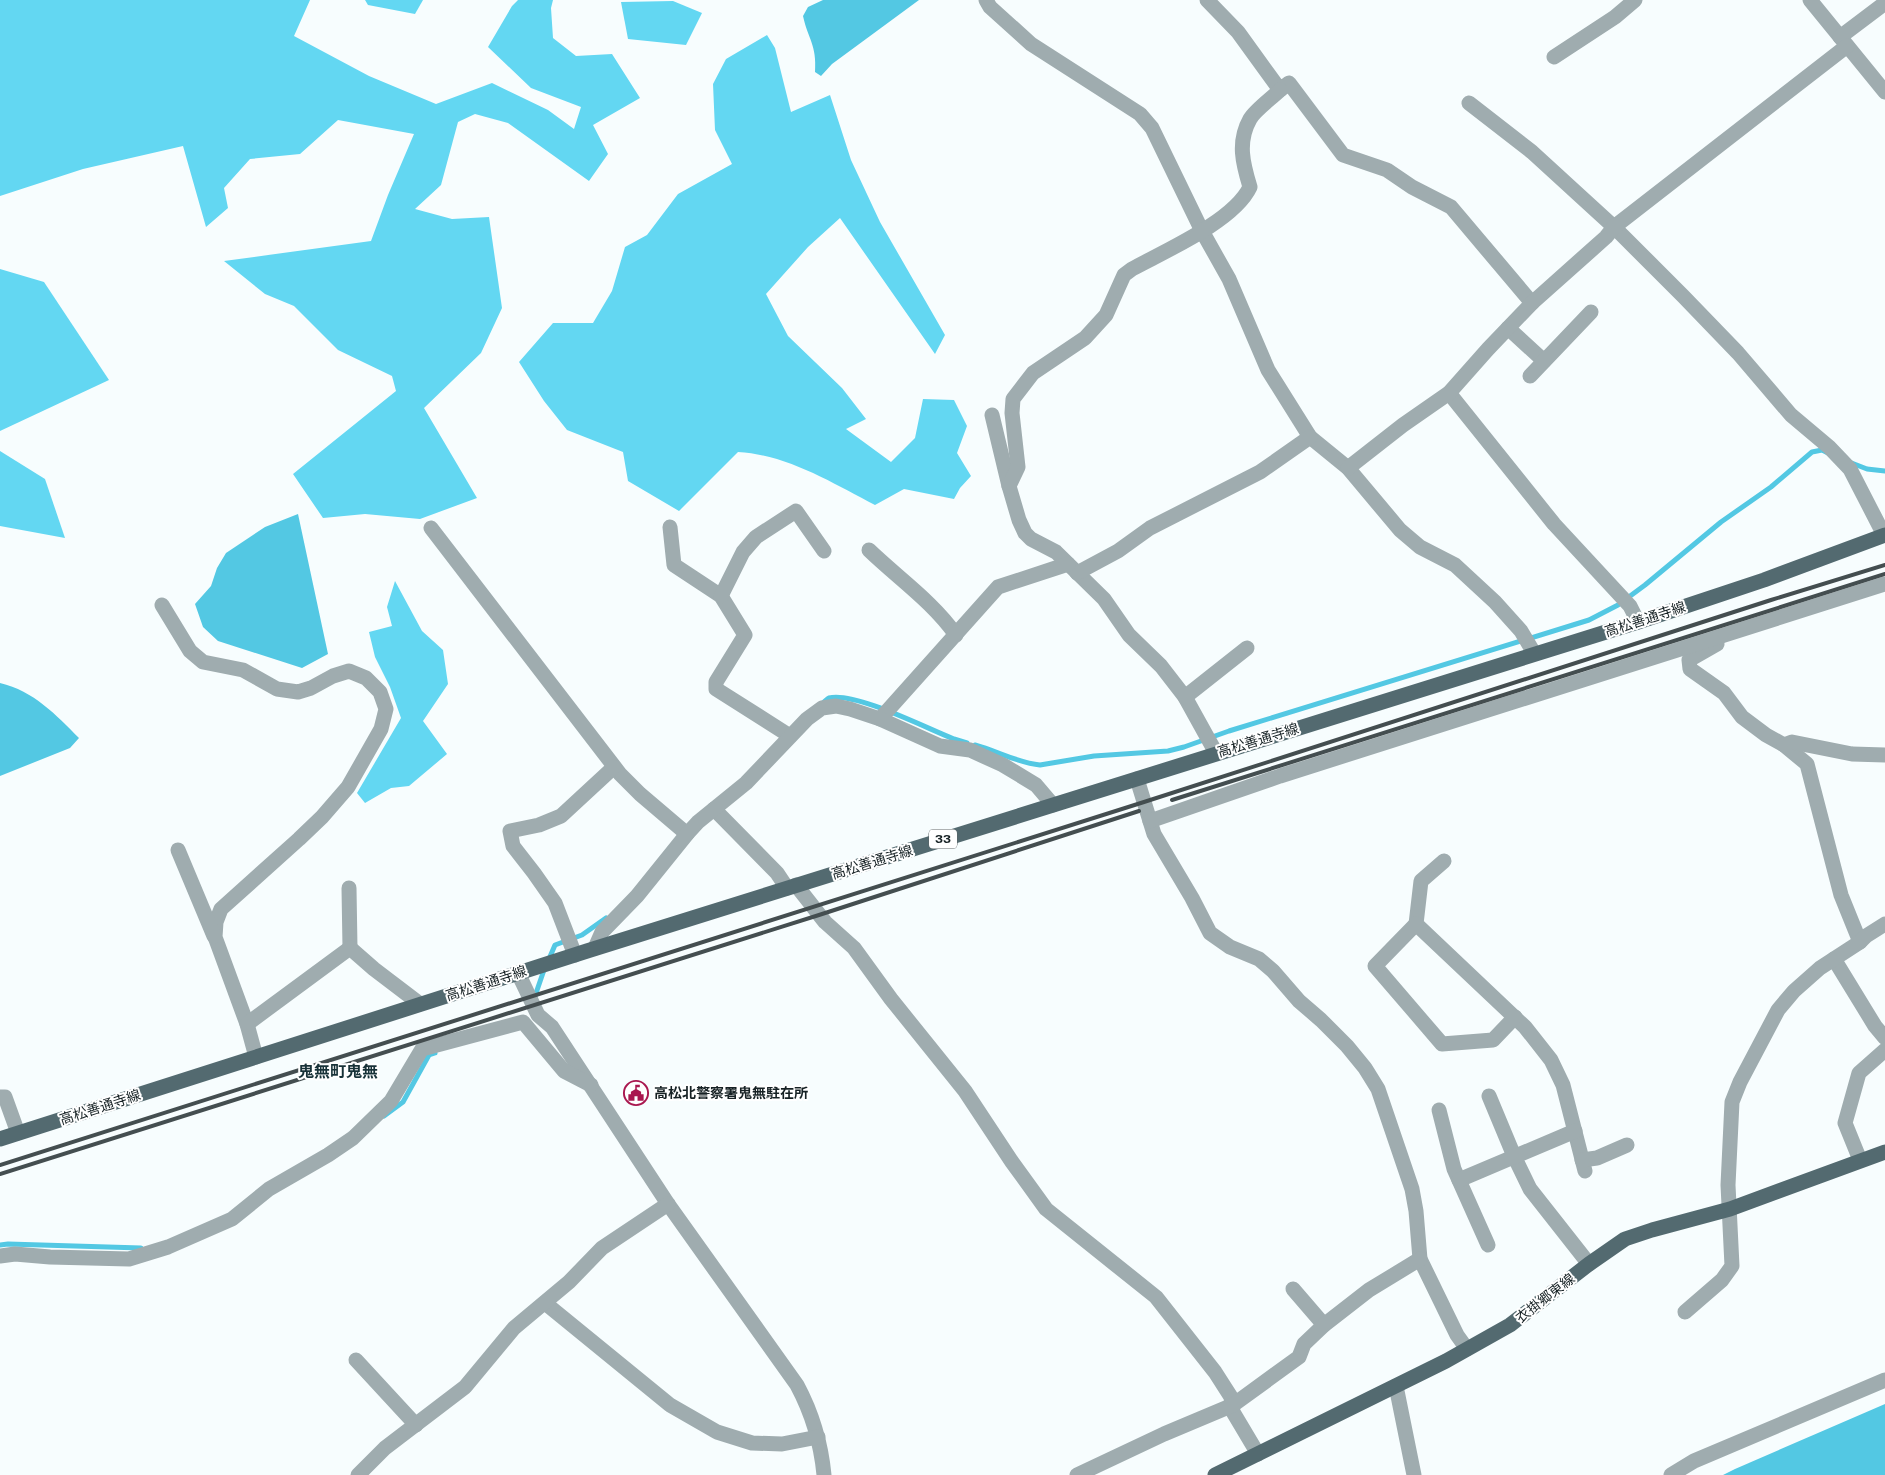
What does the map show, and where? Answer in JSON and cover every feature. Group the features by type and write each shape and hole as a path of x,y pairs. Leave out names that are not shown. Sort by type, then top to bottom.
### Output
{"main road":[{"name":"高松善通寺線","path":"0,1138 594,948 1638,622 1764,580 1885,535"},
{"name":"衣掛郷東線","path":"1221,1474 1396,1386 1510,1325 1589,1264 1625,1239 1730,1209 1885,1152"}],"street":[{"path":"986,0 990,6 1032,44 1140,114 1152,128 1202,231 1229,279 1268,370 1310,437 1348,468 1400,530 1420,547 1455,565 1495,602 1521,631 1534,654"},
{"path":"1206,0 1238,32 1280,90"},
{"path":"1554,57 1615,16 1635,0"},
{"path":"1810,0 1885,92"},
{"path":"1348,468 1403,425 1450,393 1532,303 1606,237 1614,227 1844,42 1885,3"},
{"path":"1009,486 1018,467 1012,413 1013,399 1017,391 1034,373 1085,338 1106,314 1124,275 1202,231 1223,216 1246,195 1250,187 1241,159 1245,131 1250,118 1289,83 1343,155 1387,170 1412,187 1451,207 1532,303"},
{"path":"1469,103 1532,152 1614,227 1738,353 1791,416 1829,447 1850,470 1885,535"},
{"path":"1530,376 1591,312"},
{"path":"1508,328 1544,361"},
{"path":"1450,393 1554,524 1630,606 1638,622"},
{"path":"992,415 1018,520 1025,533 1031,539 1056,552 1104,599 1129,635 1160,666 1185,697 1216,753"},
{"path":"880,719 998,587 1072,568 1118,551 1150,528 1260,472 1310,437"},
{"path":"721,596 743,552 756,537 796,511 824,551"},
{"path":"431,528 614,767 640,794 687,834"},
{"path":"670,528 674,565 721,596 745,635 716,682 716,690 790,736"},
{"path":"870,550 944,618 956,635"},
{"path":"1150,821 1280,776 1885,584"},
{"path":"162,605 190,651 203,662 243,670 277,689 298,692 311,688 332,676 349,671 366,678 380,692 386,709 381,729 348,786 322,817 221,909 216,922 215,938"},
{"path":"1726,634 1719,643 1689,660 1690,668 1724,692 1742,716 1766,735 1784,744 1807,764 1841,895 1860,942"},
{"path":"1185,697 1247,648"},
{"path":"594,948 602,932 637,896 687,834 746,783 808,718 822,708 836,706 880,719 940,746 970,750 1003,765 1036,785 1053,805"},
{"path":"1784,744 1792,742 1852,754 1885,755"},
{"path":"575,955 555,903 513,846 510,830 539,825 561,816 614,767"},
{"path":"1137,779 1154,834 1192,898 1210,933 1230,947 1259,959 1274,971 1299,1001 1321,1020 1365,1068 1381,1096 1412,1190 1420,1259 1456,1335 1467,1349"},
{"path":"714,809 825,922 854,948 891,999 965,1091 1046,1209 1156,1297 1169,1312 1215,1372 1231,1397 1233,1412 1258,1454"},
{"path":"178,850 215,938 247,1024 256,1057"},
{"path":"1444,861 1421,881 1416,924 1375,966 1442,1044 1493,1040 1515,1017"},
{"path":"349,888 350,948 420,1004"},
{"path":"1416,924 1525,1026 1551,1060 1563,1085 1583,1165 1627,1145"},
{"path":"1685,1312 1722,1280 1732,1266 1728,1184 1732,1102 1740,1082 1778,1010 1794,991 1834,959 1885,924"},
{"path":"247,1024 350,948"},
{"path":"1834,959 1875,1026 1885,1038"},
{"path":"518,973 538,1015 552,1026 668,1204 797,1384 808,1406 818,1438 824,1475"},
{"path":"0,1256 15,1254 129,1259 168,1247 232,1219 269,1189 328,1155 353,1138 391,1101 422,1049 523,1022 564,1071 591,1085"},
{"path":"1860,1160 1845,1123 1859,1073 1885,1050"},
{"path":"1489,1096 1530,1189 1589,1264"},
{"path":"0,1097 5,1097 18,1133"},
{"path":"1440,1110 1454,1169 1488,1246"},
{"path":"1459,1180 1575,1131"},
{"path":"358,1475 385,1448 465,1387 514,1328 545,1303 602,1248 668,1204"},
{"path":"1077,1475 1164,1434 1233,1405 1299,1357 1304,1344 1324,1325 1369,1290 1420,1259"},
{"path":"1293,1290 1324,1325"},
{"path":"545,1303 670,1405 717,1432 752,1443 782,1444 818,1438"},
{"path":"356,1360 416,1424"},
{"path":"1671,1475 1694,1461 1885,1380"},
{"path":"1396,1386 1414,1475"}],"shaded area":[{"path":"0,0 310,0 294,36 369,76 436,104 492,83 548,110 574,129 581,107 531,88 488,47 512,6 518,0 553,0 551,8 553,38 576,56 612,54 640,98 593,125 608,154 589,181 508,123 475,114 458,122 441,185 415,209 452,219 489,217 502,308 481,353 424,408 477,498 420,519 365,514 323,518 293,474 396,391 392,376 338,350 294,306 265,294 224,261 371,241 414,134 338,120 300,154 250,159 224,188 228,208 206,227 183,146 83,169 0,196"},
{"path":"365,0 423,0 415,14 368,5"},
{"path":"823,0 919,0 832,64 821,76 815,72 815,55 803,16 808,7"},
{"path":"673,1 702,13 686,45 628,39 621,2"},
{"path":"767,35 775,48 791,112 830,95 851,160 880,222 945,335 935,354 840,218 808,247 766,294 788,336 842,388 866,419 846,429 891,462 915,438 923,399 954,400 967,426 957,453 971,476 960,488 954,499 904,489 875,505 826,479 792,464 756,454 738,452 679,511 628,481 623,452 567,430 544,401 519,362 553,323 593,323 612,291 625,247 647,235 678,194 732,164 715,130 713,84 726,59"},
{"path":"0,269 44,282 109,380 0,431"},
{"path":"0,451 45,479 65,538 0,526"},
{"path":"298,514 328,654 302,668 218,641 203,627 195,604 211,586 217,568 226,553 265,527"},
{"path":"395,581 422,631 443,650 448,684 423,721 447,754 409,786 391,788 365,803 357,793 401,718 390,687 375,657 369,632 392,626 387,607"},
{"path":"0,683 34,698 79,738 70,748 0,776"},
{"path":"1885,1404 1885,1475 1723,1475 1735,1469"}],"waterway":[{"path":"975,745 1024,762 1040,765 1094,756 1168,751 1589,620 1618,605 1645,585 1721,522 1771,487 1812,452 1822,450 1828,453"},
{"path":"1849,462 1867,469 1885,471"},
{"path":"823,703 829,698 840,697 855,700 873,705 967,743"},
{"path":"549,959 555,945 582,935 606,918"},
{"path":"534,999 545,967"},
{"path":"384,1116 403,1102 429,1055 435,1053"},
{"path":"0,1245 141,1248"}],"railway":[{"path":"0,1165 1885,565"},
{"path":"1172,800 1885,574"},
{"path":"0,1174 819,915 1139,811"}],"place":[{"name":"高松北警察署鬼無駐在所","path":"636,1093"}],"district":[{"name":"鬼無町鬼無","path":"338,1071"}]}
